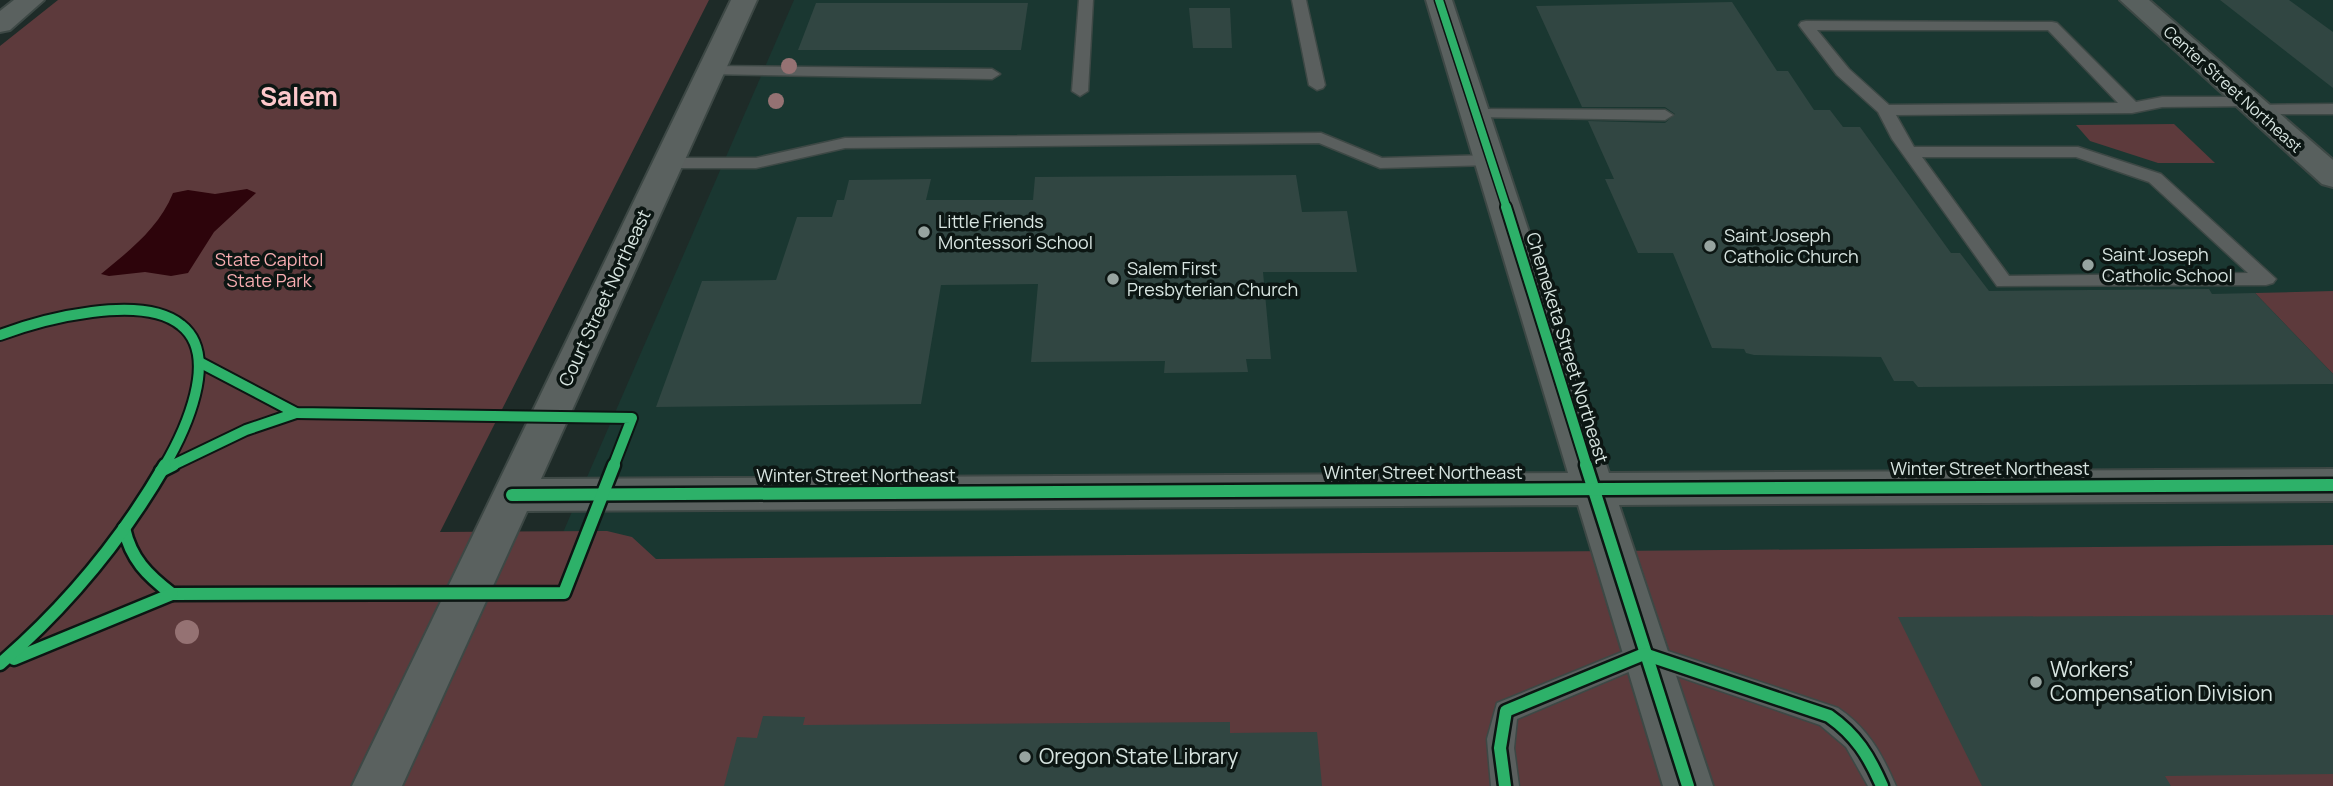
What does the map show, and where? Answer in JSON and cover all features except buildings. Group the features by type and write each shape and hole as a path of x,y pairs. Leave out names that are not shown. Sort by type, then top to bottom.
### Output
{"main road":[{"name":"Center Street Northeast","path":"2133,0 2253,106 2321,157 2333,177"}],"street":[{"path":"0,24 31,0"},
{"name":"Court Street Northeast","path":"377,786 744,0"},
{"name":"Chemeketa Street Northeast","path":"1439,0 1492,160 1592,489 1688,786"},
{"name":"Winter Street Northeast","path":"512,495 2333,485"}],"lane":[{"path":"1080,91 1086,0"},
{"path":"1298,0 1317,85"},
{"path":"1910,152 2078,152 2155,178 2266,279 2004,282 1910,152 1885,110 1843,72 1806,25 2052,26 2132,108"},
{"path":"711,71 992,74"},
{"path":"1885,110 2132,108 2162,103 2333,109"},
{"path":"1477,114 1665,115"},
{"path":"668,163 756,163 845,143 1321,138 1380,163 1492,160"},
{"path":"1505,786 1501,725 1506,711 1644,654 1829,716 1847,728 1859,741 1882,786"}],"shaded area":[{"path":"794,0 2333,0 2333,786 453,786"},
{"path":"247,189 256,193 214,232 188,273 171,276 145,272 109,276 101,274 151,228 173,193 188,190 215,194"}],"green space":[{"name":"State Capitol State Park","path":"58,0 709,0 440,532 607,531 632,537 656,559 2333,545 2333,786 0,786 0,46"},
{"path":"2174,124 2215,163 2158,163 2090,141 2076,125"},
{"path":"2333,291 2333,374 2255,293"}],"cycle path":[{"path":"1439,0 1688,786"},
{"path":"0,335 74,314 112,311 159,314 180,324 190,335 197,350 198,380 190,415 173,453 124,530 51,618 0,664"},
{"path":"124,528 130,551 140,567 172,594 564,593 632,418 296,413 201,363"},
{"path":"161,471 246,430 296,413"},
{"path":"512,495 2333,485"},
{"path":"14,659 172,594"},
{"path":"1505,786 1500,748 1506,711 1644,654 1829,716 1856,738 1882,786"}],"place":[{"name":"Little Friends Montessori School","path":"924,232"},
{"name":"Saint Joseph Catholic Church","path":"1710,246"},
{"name":"Saint Joseph Catholic School","path":"2088,265"},
{"name":"Salem First Presbyterian Church","path":"1113,279"},
{"name":"Workers’ Compensation Division","path":"2036,682"},
{"name":"Oregon State Library","path":"1025,757"}],"district":[{"name":"Salem","path":"299,97"}]}
